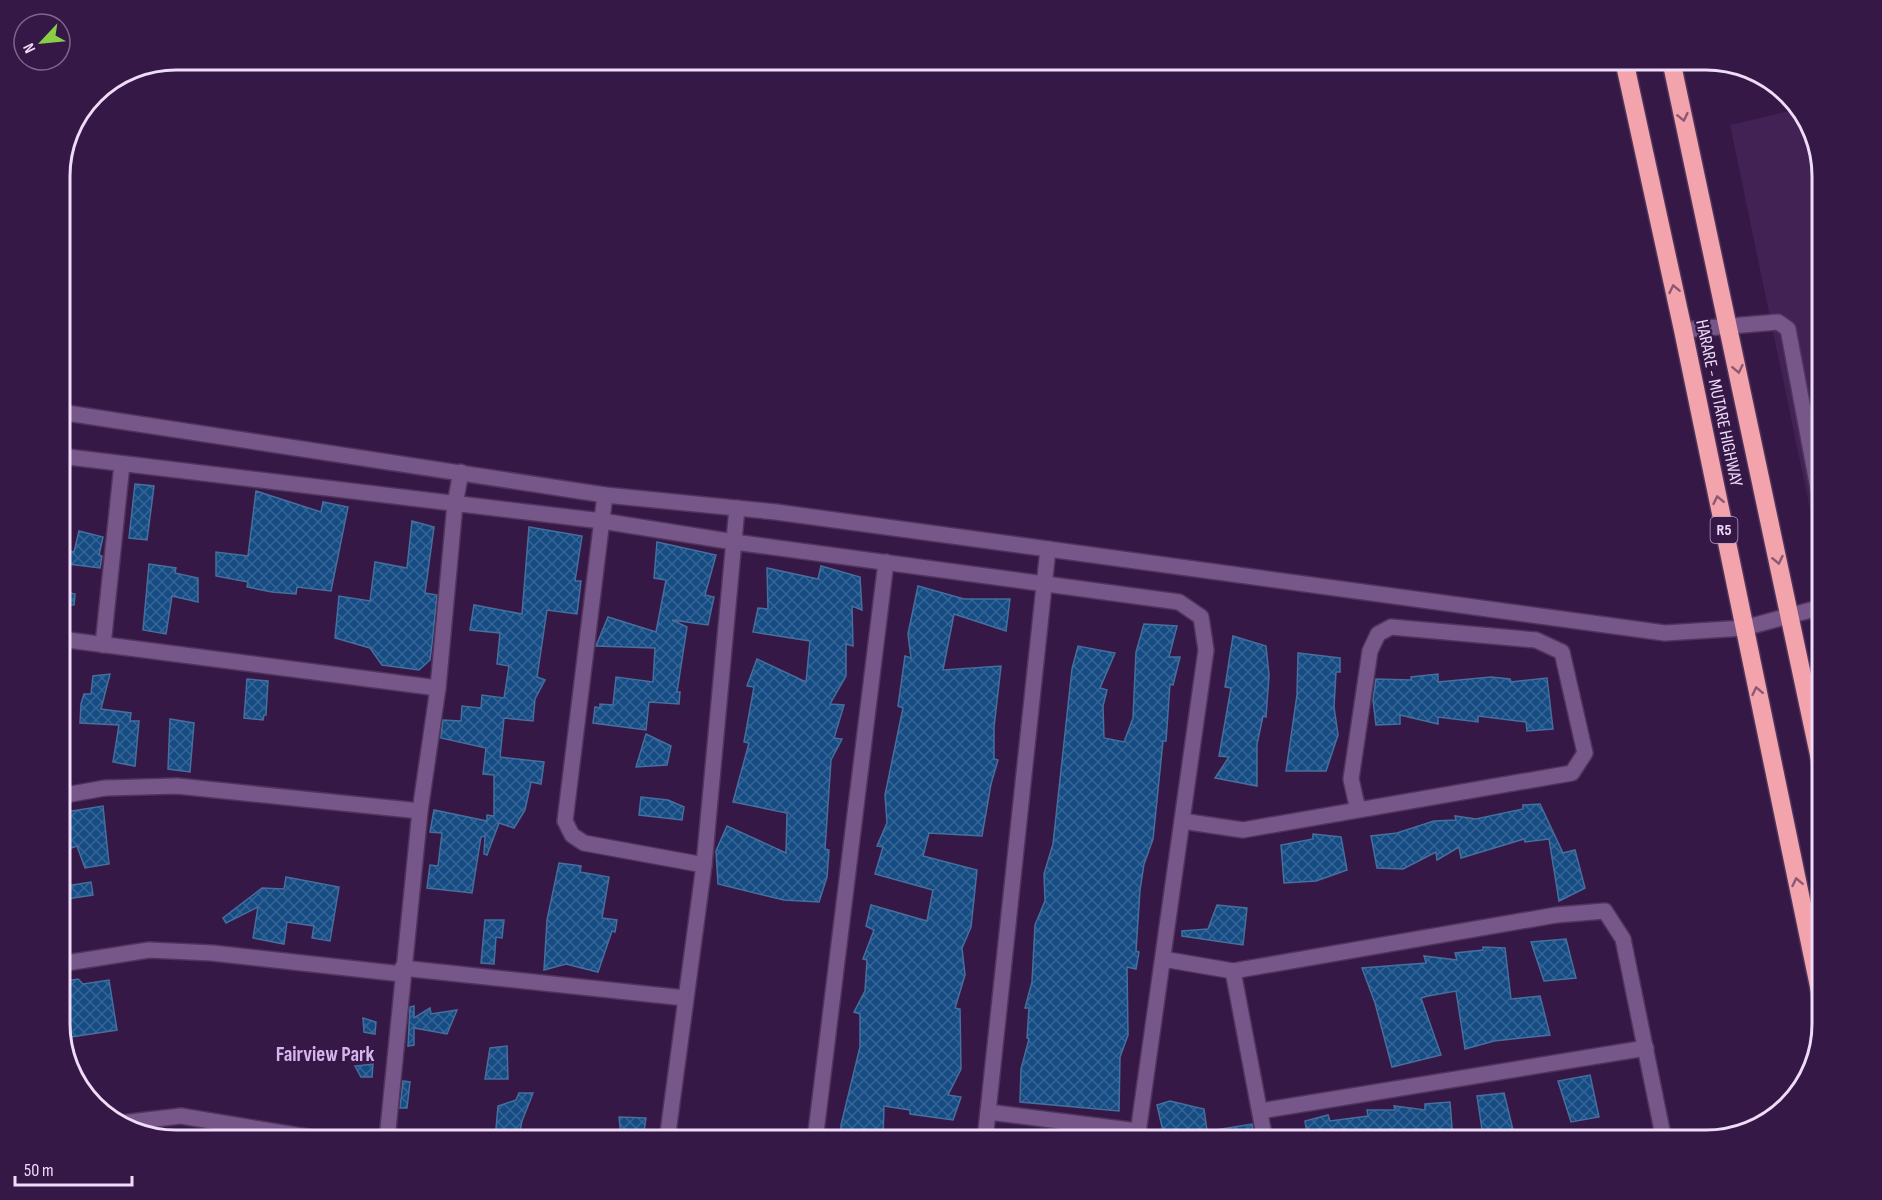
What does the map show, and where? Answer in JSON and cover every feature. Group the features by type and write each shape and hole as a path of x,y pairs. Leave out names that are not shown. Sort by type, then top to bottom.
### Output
{"highway":[{"name":"HARARE - MUTARE HIGHWAY","path":"1626,70 1683,330 1812,953"},
{"name":"HARARE - MUTARE HIGHWAY","path":"1673,70 1812,721"}],"street":[{"path":"1683,330 1778,322 1788,329 1812,457"},
{"path":"71,414 605,495 737,507 1665,633 1744,628 1812,610"},
{"path":"71,457 602,521 734,542 1179,602 1201,617 1206,650 1139,1130"},
{"path":"103,645 122,464"},
{"path":"388,1130 402,971 420,811 438,688 455,504 461,472"},
{"path":"605,495 565,821 572,835 584,843 704,865"},
{"path":"668,1130 704,865 737,507"},
{"path":"987,1130 1048,549"},
{"path":"816,1130 886,562"},
{"path":"1182,821 1243,830 1572,773 1585,753 1562,652 1536,640 1391,627 1378,634 1370,651 1351,779 1358,810"},
{"path":"71,641 438,688"},
{"path":"71,794 105,789 177,786 420,811"},
{"path":"1162,959 1233,971 1556,915 1605,911 1623,939 1662,1130"},
{"path":"71,962 149,950 212,952 686,998"},
{"path":"1233,971 1263,1130"},
{"path":"1260,1111 1646,1048"},
{"path":"988,1112 1100,1130"},
{"path":"138,1122 181,1116 266,1130"}],"shaded area":[{"path":"1788,111 1801,130 1811,163 1812,519 1730,125"}],"building":[{"path":"135,484 154,486 147,540 129,538"},
{"path":"256,491 321,512 323,502 348,507 331,591 297,587 296,594 272,592 247,587 248,582 216,576 216,552 248,556"},
{"path":"412,521 434,527 425,593 437,595 432,644 430,660 419,670 382,665 370,648 335,638 339,596 370,601 375,562 407,568"},
{"path":"529,527 582,536 575,581 581,581 577,614 547,610 537,677 545,680 535,699 533,721 504,718 500,757 544,762 541,784 531,782 525,810 514,828 499,823 487,855 484,854 485,836 481,837 472,893 427,888 430,865 438,866 442,833 430,832 434,810 487,821 487,815 494,816 494,775 483,774 486,748 441,738 441,736 443,720 461,721 462,706 481,708 482,695 504,698 509,666 497,664 500,633 470,630 474,605 522,614"},
{"path":"79,531 103,537 99,555 102,556 100,568 71,564 71,551 74,552"},
{"path":"657,542 716,555 705,595 714,597 708,625 672,620 687,627 677,692 680,692 679,704 649,702 646,730 593,723 595,707 600,708 600,704 613,705 616,677 653,682 655,648 596,646 608,617 656,632 666,580 654,578"},
{"path":"149,564 176,568 175,573 198,578 198,602 172,596 166,634 143,630"},
{"path":"821,566 860,577 862,610 852,606 853,646 846,644 846,676 830,704 844,705 834,738 842,739 831,760 825,849 829,850 827,877 819,902 784,900 718,884 716,851 727,826 786,853 787,813 733,802 749,743 744,742 754,687 747,686 757,659 806,682 810,641 753,632 758,608 768,609 767,568 818,579"},
{"path":"918,586 964,599 1010,599 1006,631 954,614 943,670 1001,666 994,727 994,759 998,760 991,784 982,836 929,833 923,856 977,870 971,927 962,948 965,975 955,1008 960,1009 961,1069 948,1095 961,1097 953,1120 910,1114 910,1110 884,1106 883,1130 841,1130 860,1047 860,1014 854,1012 865,991 867,960 863,959 874,930 866,926 871,905 927,921 933,890 875,874 883,847 877,846 887,823 885,795 903,708 898,706 905,656 911,658 908,634"},
{"path":"71,593 75,594 74,605 71,605"},
{"path":"1144,624 1177,626 1169,657 1180,657 1173,685 1170,684 1166,741 1163,741 1153,839 1144,864 1140,890 1136,951 1139,952 1136,969 1127,967 1128,1035 1120,1057 1119,1111 1020,1102 1021,1069 1029,1039 1027,1038 1029,1008 1025,1008 1032,982 1035,925 1045,901 1044,874 1053,844 1072,669 1078,646 1115,653 1100,688 1107,690 1103,706 1104,738 1124,742 1133,718 1136,652"},
{"path":"1233,636 1266,646 1269,675 1266,717 1263,716 1257,744 1257,786 1215,778 1229,757 1219,756 1231,688 1225,687"},
{"path":"1298,653 1340,658 1340,672 1336,672 1334,707 1338,735 1326,771 1286,771 1297,695"},
{"path":"110,674 101,709 131,713 130,721 139,721 135,766 113,762 119,725 80,723 81,704 84,694 91,694 93,676"},
{"path":"1438,674 1438,682 1491,677 1510,679 1511,682 1547,678 1553,729 1527,731 1526,722 1478,716 1478,722 1438,717 1438,724 1400,715 1400,724 1376,725 1373,700 1376,679 1411,680 1411,677"},
{"path":"247,679 268,681 266,715 263,720 244,718"},
{"path":"170,719 194,723 190,772 168,769"},
{"path":"646,734 671,746 667,765 636,767"},
{"path":"641,797 668,800 684,807 682,820 639,815"},
{"path":"1540,804 1563,853 1575,850 1585,888 1559,901 1549,839 1525,842 1524,839 1461,858 1459,847 1437,860 1436,852 1403,869 1377,868 1371,836 1397,833 1434,821 1456,820 1455,816 1476,819 1523,809 1523,805"},
{"path":"103,806 109,864 85,868 77,846 71,848 71,811"},
{"path":"1313,834 1341,837 1347,870 1316,881 1284,883 1281,845 1313,839"},
{"path":"559,863 581,866 580,872 609,877 602,918 617,920 615,932 612,931 598,972 566,964 544,970 547,920"},
{"path":"286,877 339,887 330,941 312,938 314,926 287,922 284,944 253,938 258,907 226,923 223,918 262,888 284,889"},
{"path":"91,882 93,895 71,898 71,885"},
{"path":"1217,905 1247,908 1243,945 1182,936 1182,931 1208,929"},
{"path":"485,920 504,920 502,938 496,937 494,964 481,963"},
{"path":"1566,939 1576,978 1544,981 1531,942"},
{"path":"1483,947 1505,948 1511,999 1540,996 1550,1035 1494,1041 1465,1049 1456,991 1428,996 1421,998 1441,1055 1392,1067 1375,1003 1362,968 1426,963 1424,956 1457,960 1455,953 1483,950"},
{"path":"78,979 83,984 109,980 117,1030 72,1037 71,980"},
{"path":"414,1006 414,1018 430,1008 431,1014 457,1010 447,1034 414,1028 414,1045 408,1046 410,1007"},
{"path":"363,1018 376,1022 375,1034 364,1032"},
{"path":"507,1046 508,1079 485,1079 490,1048"},
{"path":"373,1064 372,1077 361,1077 355,1066"},
{"path":"1590,1075 1599,1117 1571,1122 1558,1081"},
{"path":"403,1081 410,1082 407,1108 400,1108"},
{"path":"519,1093 533,1093 520,1130 496,1130 498,1106 516,1100"},
{"path":"1504,1093 1513,1130 1482,1130 1477,1096"},
{"path":"1170,1101 1204,1109 1207,1130 1163,1130 1157,1105"},
{"path":"1450,1102 1452,1130 1306,1130 1305,1121 1328,1115 1330,1121 1368,1116 1367,1110 1395,1110 1394,1106 1425,1110 1425,1104"},
{"path":"619,1117 646,1118 644,1130 620,1130"},
{"path":"1252,1124 1252,1130 1215,1130"}],"district":[{"name":"Fairview Park","path":"325,1054"}]}
